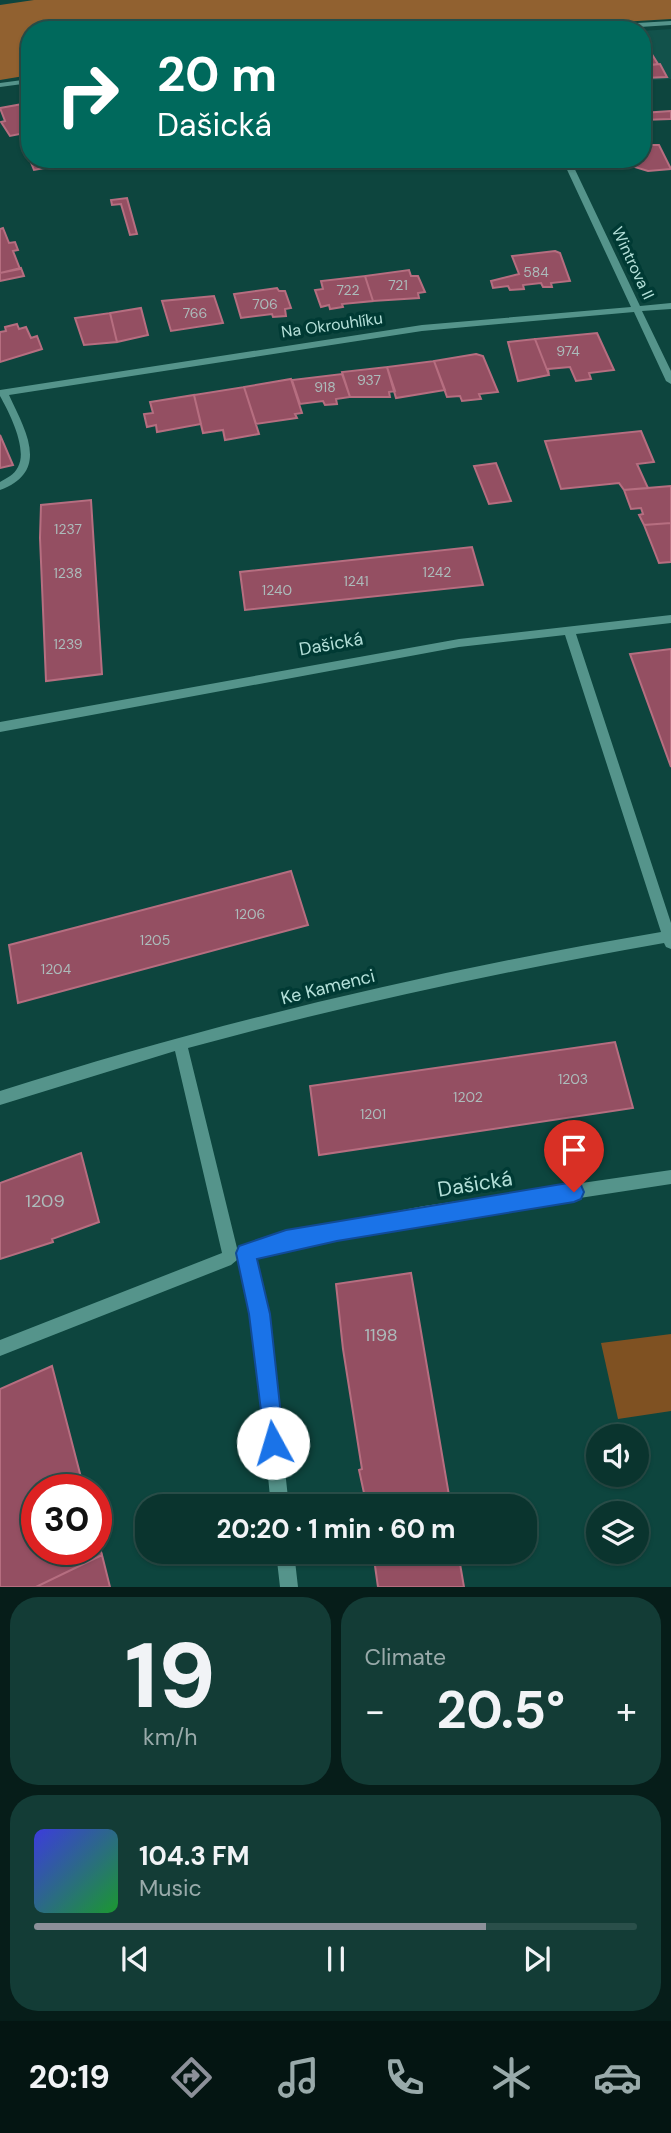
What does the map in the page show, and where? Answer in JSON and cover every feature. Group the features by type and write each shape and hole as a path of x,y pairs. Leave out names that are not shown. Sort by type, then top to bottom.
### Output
{"street":[{"path":"651,24 671,23"},
{"path":"0,85 21,82"},
{"name":"Wintrova II","path":"570,168 671,381"},
{"name":"Na Okrouhlíku","path":"2,393 422,328 671,306"},
{"path":"0,486 22,473 27,463 27,451 2,393"},
{"name":"Dašická","path":"0,727 458,643 671,619"},
{"path":"569,630 670,939"},
{"name":"Ke Kamenci","path":"0,1098 180,1043 416,985 670,939"},
{"path":"180,1043 218,1214 238,1255 260,1314 279,1494"},
{"name":"Dašická","path":"0,1348 238,1255 286,1240 424,1214 671,1177"},
{"path":"286,1564 289,1587"}],"shaded area":[{"path":"34,0 671,0 671,19 21,21 21,76 0,80 0,5"},
{"path":"671,29 671,79 651,80 651,30"},
{"path":"671,1334 671,1411 618,1419 601,1343"}],"building":[{"path":"651,53 658,64 651,65"},
{"path":"660,64 667,77 651,78 651,65"},
{"path":"21,104 21,134 10,136 1,122 5,121 0,108"},
{"path":"671,111 671,119 651,120 651,112"},
{"path":"651,145 659,145 671,169 648,171 638,168 651,168"},
{"path":"127,198 137,234 130,235 121,204 112,205 111,200"},
{"path":"3,228 9,243 15,242 18,250 13,251 20,269 0,273 0,229"},
{"path":"555,251 560,253 570,281 551,283 552,287 543,287 541,283 523,285 524,289 510,290 508,286 493,288 491,281 519,274 512,256"},
{"path":"21,268 24,276 0,281 0,273"},
{"path":"409,270 411,276 418,276 425,292 418,293 419,298 373,301 365,276"},
{"path":"365,276 373,301 342,304 343,307 330,309 329,305 321,307 315,290 323,289 321,281"},
{"path":"277,288 279,291 285,291 291,308 285,309 286,316 273,317 272,314 241,318 234,294"},
{"path":"214,296 223,323 171,331 162,301"},
{"path":"141,308 148,335 117,342 110,313"},
{"path":"110,313 117,342 84,345 75,318"},
{"path":"17,324 19,329 26,327 31,338 37,336 42,349 0,362 0,332 6,331 5,327"},
{"path":"597,333 614,370 589,373 591,379 576,381 570,367 548,369 549,375 535,339"},
{"path":"535,339 549,375 518,381 508,342"},
{"path":"476,354 483,356 498,392 479,394 481,399 462,401 460,396 447,397 434,361"},
{"path":"434,361 445,390 396,398 387,367"},
{"path":"387,367 395,391 389,392 390,397 350,397 342,372"},
{"path":"342,374 350,397 336,399 337,404 325,405 323,401 300,404 292,380"},
{"path":"291,379 302,413 295,414 297,418 256,424 244,387"},
{"path":"244,387 259,434 225,440 223,430 203,433 194,395"},
{"path":"194,395 201,424 157,432 156,425 147,427 144,414 153,413 150,402"},
{"path":"641,431 654,462 637,464 648,488 624,490 619,483 561,489 545,441"},
{"path":"0,435 13,465 0,468"},
{"path":"496,463 511,501 489,504 474,466"},
{"path":"671,486 671,523 644,525 639,515 643,514 641,508 631,509 624,490"},
{"path":"91,500 102,674 46,681 41,505"},
{"path":"671,523 671,562 659,563 644,525"},
{"path":"472,547 483,585 245,610 240,572"},
{"path":"671,649 671,767 630,654"},
{"path":"291,871 308,925 18,1003 9,945"},
{"path":"615,1042 633,1108 319,1155 310,1086"},
{"path":"81,1153 99,1222 52,1239 53,1242 0,1259 0,1183"},
{"path":"411,1273 449,1494 364,1494 336,1284"},
{"path":"52,1366 80,1474 21,1474 21,1565 81,1565 36,1587 0,1587 0,1389"},
{"path":"375,1564 460,1564 464,1587 378,1587"},
{"path":"81,1565 104,1565 110,1587 36,1587"}],"route":[{"path":"273,1443 260,1314 246,1253 286,1240 424,1214 574,1192"}]}
